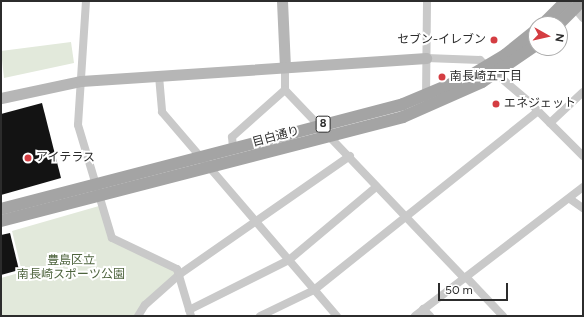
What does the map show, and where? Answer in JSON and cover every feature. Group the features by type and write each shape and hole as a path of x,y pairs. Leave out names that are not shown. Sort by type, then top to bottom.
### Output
{"main road":[{"path":"557,16 575,6"},
{"path":"566,16 575,6"},
{"name":"目白通り","path":"204,162 233,148 426,96 491,70 528,37"},
{"name":"目白通り","path":"1,221 97,190 204,162 327,135 426,109 528,49"},
{"name":"目白通り","path":"1,209 97,190"}],"street":[{"path":"86,1 78,125 112,238 142,250 177,269 180,274 190,313 289,260 376,187"},
{"path":"282,1 285,90 317,126 350,156 376,187 503,316"},
{"path":"426,109 427,1"},
{"path":"1,98 81,81 426,58 468,58 480,60 538,111 583,156"},
{"path":"159,76 162,112 337,316"},
{"path":"233,148 232,137 285,90"},
{"path":"550,123 583,92"},
{"path":"260,316 314,290 538,111"},
{"path":"138,316 144,305 180,274 350,156"},
{"path":"415,316 570,199 583,187"},
{"path":"570,199 583,208"},
{"path":"423,309 430,316"}],"green space":[{"path":"71,42 74,63 4,78 1,51"},
{"name":"豊島区立 南長崎スポーツ公園","path":"99,206 111,240 175,271 175,274 134,316 1,316 1,278 22,272 12,231"}],"building":[{"name":"アイテラス","path":"42,103 61,178 1,195 1,114"},
{"path":"10,233 19,270 1,275 1,235"}],"place":[{"name":"セブン-イレブン","path":"494,40"},
{"name":"南長崎五丁目","path":"442,77"},
{"name":"エネジェット","path":"496,104"},
{"name":"アイテラス","path":"28,158"}]}
